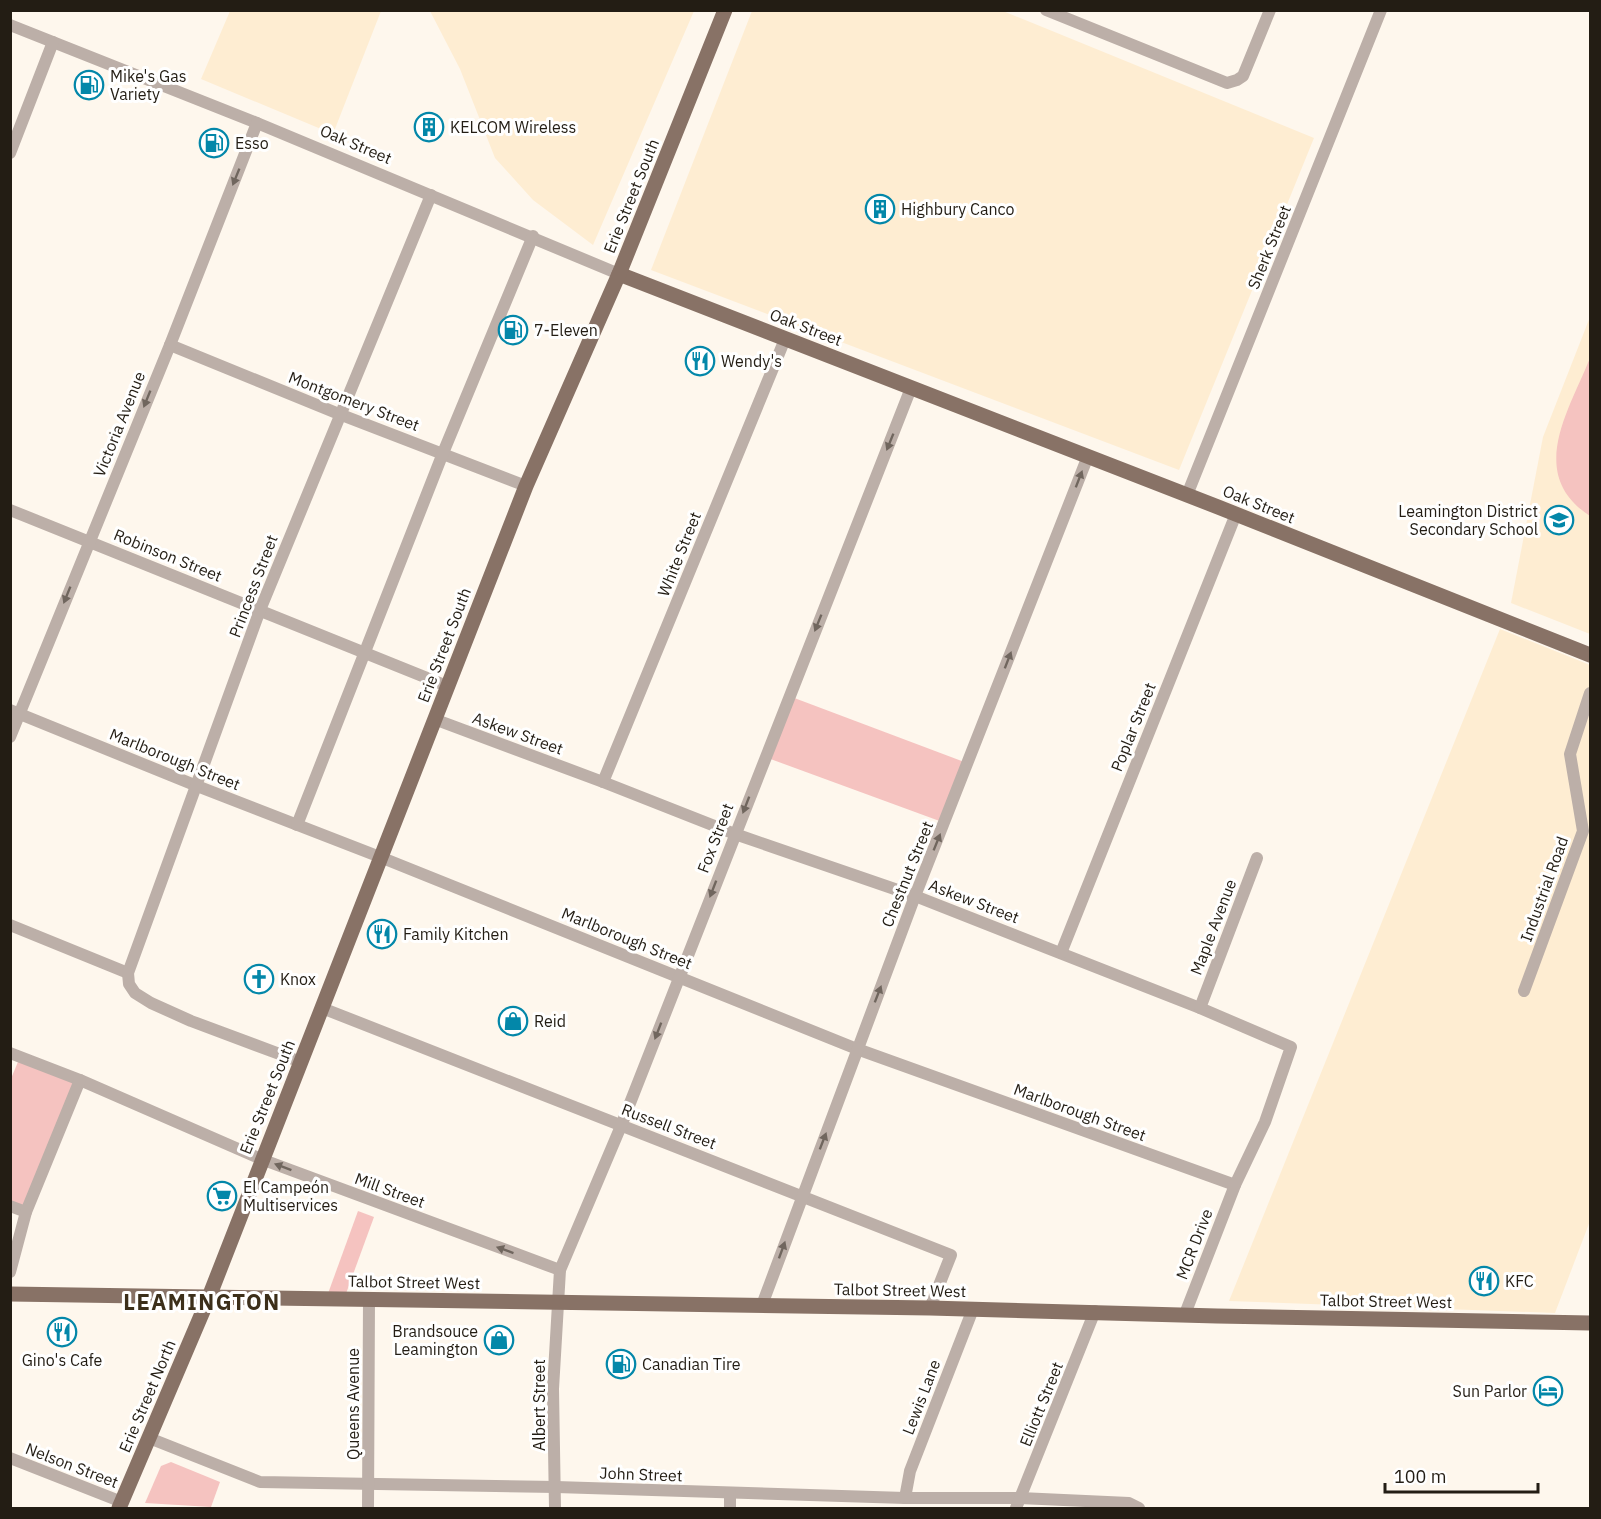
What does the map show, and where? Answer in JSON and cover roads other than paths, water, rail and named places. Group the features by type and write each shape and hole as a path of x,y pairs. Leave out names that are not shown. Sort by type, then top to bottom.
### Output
{"main road":[{"name":"Erie Street South","path":"209,1297 261,1159 526,486 619,274 725,10"},
{"name":"Oak Street","path":"619,274 1236,514 1590,655"},
{"name":"Talbot Street West","path":"10,1294 1095,1311 1590,1323"},
{"name":"Erie Street North","path":"120,1505 209,1297"}],"street":[{"path":"1046,10 1061,13 1227,83 1243,76 1270,10"},
{"name":"Sherk Street","path":"1187,495 1381,10"},
{"name":"Oak Street","path":"10,26 257,123 619,274"},
{"path":"10,153 53,42"},
{"name":"Victoria Avenue","path":"10,737 15,712 170,345 257,123"},
{"name":"Princess Street","path":"128,973 260,610 431,195"},
{"path":"297,825 443,453 532,236"},
{"name":"White Street","path":"603,782 785,339"},
{"name":"Montgomery Street","path":"170,345 339,414 526,486"},
{"name":"Fox Street","path":"558,1302 560,1270 621,1125 911,388"},
{"name":"Chestnut Street","path":"762,1305 915,896 1088,456"},
{"name":"Robinson Street","path":"10,510 447,686"},
{"name":"Poplar Street","path":"1061,953 1236,514"},
{"name":"Industrial Road","path":"1524,991 1583,831 1570,754 1590,693"},
{"name":"Marlborough Street","path":"15,712 857,1049 1235,1185"},
{"name":"Askew Street","path":"434,720 603,782 735,834 915,896 1200,1008 1291,1047 1265,1122 1235,1185"},
{"name":"Maple Avenue","path":"1200,1008 1257,858"},
{"path":"10,925 128,973 129,984 135,993 151,1003 301,1062"},
{"name":"Russell Street","path":"322,1008 951,1255 930,1308"},
{"name":"Mill Street","path":"10,1053 80,1080 261,1159 560,1270"},
{"path":"10,1272 26,1212 80,1080"},
{"name":"MCR Drive","path":"1185,1314 1235,1185"},
{"path":"10,1206 26,1212"},
{"name":"Queens Avenue","path":"368,1509 369,1299"},
{"name":"Albert Street","path":"555,1509 554,1389 558,1302"},
{"name":"Lewis Lane","path":"905,1498 910,1471 974,1309"},
{"name":"Elliott Street","path":"1018,1504 1095,1311"},
{"name":"John Street","path":"149,1438 260,1482 556,1487 905,1498 1018,1504 1129,1503 1139,1509"},
{"name":"Nelson Street","path":"10,1458 120,1505"},
{"path":"729,1509 730,1493"}],"place":[{"name":"Mike's Gas Variety","path":"89,85"},
{"name":"KELCOM Wireless","path":"429,127"},
{"name":"Esso","path":"214,143"},
{"name":"Highbury Canco","path":"880,209"},
{"name":"7-Eleven","path":"513,330"},
{"name":"Wendy's","path":"700,361"},
{"name":"Leamington District Secondary School","path":"1559,520"},
{"name":"Family Kitchen","path":"382,934"},
{"name":"Knox","path":"259,979"},
{"name":"Reid","path":"513,1021"},
{"name":"El Campeón Multiservices","path":"222,1196"},
{"name":"KFC","path":"1484,1281"},
{"name":"Gino's Cafe","path":"62,1332"},
{"name":"Brandsouce Leamington","path":"499,1340"},
{"name":"Canadian Tire","path":"621,1364"},
{"name":"Sun Parlor","path":"1548,1391"}],"district":[{"name":"LEAMINGTON","path":"202,1302"}]}
